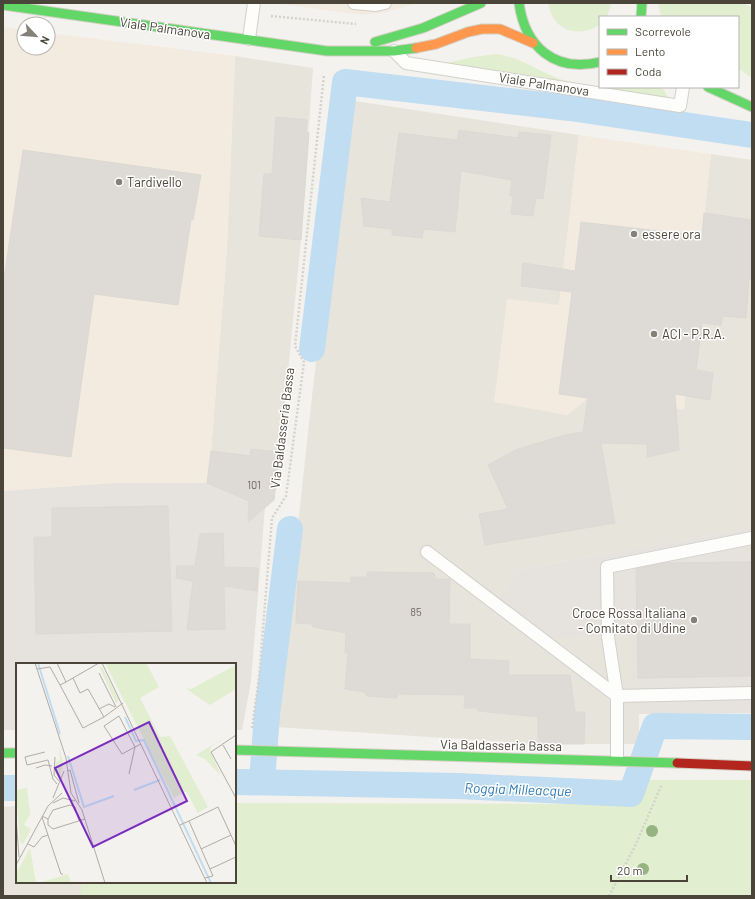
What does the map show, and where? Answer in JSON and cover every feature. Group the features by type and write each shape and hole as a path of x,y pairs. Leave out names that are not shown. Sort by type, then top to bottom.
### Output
{"main road":[{"name":"Viale Palmanova","path":"327,51 374,42 423,28 481,3"},
{"name":"Viale Palmanova","path":"519,3 519,15 523,26 533,43 545,54 564,63 581,66 599,62"},
{"path":"641,16 642,3"},
{"name":"Viale Palmanova","path":"3,5 327,51 394,51 436,44 468,32 482,29 500,29 533,43"},
{"path":"423,28 447,8"},
{"path":"710,88 752,108"},
{"name":"Via Baldasseria Bassa","path":"236,750 280,750 441,757 620,760 752,766"},
{"path":"3,753 16,753"}],"lane":[{"path":"249,40 254,3"},
{"path":"354,3 376,6 385,3"},
{"name":"Viale Palmanova","path":"394,51 406,63 680,106 684,88"},
{"path":"620,760 617,696 608,637 607,567 752,538"},
{"path":"427,552 617,696 752,693"}],"path":[{"name":"Via Baldasseria Bassa","path":"251,750 259,678 272,518 286,496 304,362 295,346 327,51"},
{"path":"609,896 636,844 670,763"}],"shaded area":[{"path":"274,3 416,3 387,12 363,15"},
{"path":"3,27 16,29 16,56 56,56 56,34 235,56 227,248 211,451 207,483 116,483 3,491"},
{"path":"235,56 313,68 301,240 280,452 273,500 265,507 207,483 211,451 227,248"},
{"path":"348,100 579,135 559,306 494,401 567,415 588,398 697,276 711,154 752,160 752,528 521,569 608,637 632,636 632,679 639,679 639,744 538,744 276,727 312,396"},
{"path":"579,135 711,154 684,410 588,398 567,415 494,402 507,299 559,305"},
{"path":"116,483 207,483 265,507 251,681 242,730 236,730 236,663 16,663 16,730 3,730 3,491"},
{"path":"752,528 752,713 639,714 639,680 632,679 632,636 549,638 499,599 521,569"},
{"path":"16,806 16,883 81,883 81,896 3,896 3,807"}],"green space":[{"path":"548,3 611,3 607,16 599,16 599,25 583,31 575,31 560,26 550,12"},
{"path":"658,3 744,3 752,8 752,78 739,69 739,16 661,16"},
{"path":"497,54 506,56 514,58 563,80 599,86 599,88 660,88 664,90 669,99 438,65 473,57"},
{"path":"642,780 752,780 752,896 81,896 81,883 236,883 236,803 634,804"}],"building":[{"path":"276,117 307,120 306,132 309,133 301,240 259,236 264,174 272,174"},
{"path":"459,130 518,138 519,132 551,135 543,199 536,198 533,216 511,214 513,196 510,196 512,180 461,171 455,232 424,229 422,238 392,235 392,229 364,226 361,198 390,202 399,133 457,140"},
{"path":"23,150 201,175 193,220 191,220 178,305 94,294 71,457 3,448 3,285"},
{"path":"704,213 752,220 752,279 749,279 746,318 723,316 721,325 702,323 696,370 713,373 710,400 675,394 679,450 647,457 647,444 601,443 615,523 485,545 479,514 508,509 488,465 515,450 565,435 583,432 588,398 559,394 572,292 521,286 523,263 575,271 581,222 702,236"},
{"path":"251,449 280,452 274,500 248,522 249,501 207,483 211,451 250,456"},
{"path":"168,506 172,631 36,634 34,537 52,537 52,508"},
{"path":"223,533 224,567 258,568 257,591 224,586 225,629 187,630 193,581 176,578 177,566 195,566 200,534"},
{"name":"Croce Rossa Italiana - Comitato di Udine","path":"752,562 752,676 638,678 636,569 665,563"},
{"path":"367,572 434,573 435,579 450,579 449,624 470,624 470,659 509,661 508,675 570,675 575,712 585,712 584,744 538,744 538,717 478,711 477,708 464,708 465,695 398,694 397,698 367,696 364,692 345,689 348,653 345,653 346,633 313,627 312,624 296,623 298,581 351,583 351,577 367,577"}],"waterway":[{"path":"312,349 345,82 570,108 752,135"},
{"path":"262,781 267,715 290,529"},
{"name":"Roggia Milleacque","path":"236,782 458,786 631,794 655,726 752,727"},
{"name":"Roggia Milleacque","path":"3,788 16,788"}],"traffic: fast":[{"path":"375,42 423,28 481,3"},
{"path":"519,3 522,19 528,32 535,44 545,53 556,60 569,64 599,62"},
{"path":"641,16 642,3"},
{"path":"3,5 327,51 394,51 416,48"},
{"path":"710,88 752,107"},
{"path":"236,750 677,763"},
{"path":"3,753 16,753"}],"traffic: slow":[{"path":"416,48 436,44 468,32 482,29 500,29 533,43"}],"traffic: jam":[{"path":"677,763 752,766"}],"place":[{"name":"Tardivello","path":"119,182"},
{"name":"essere ora","path":"634,234"},
{"name":"ACI - P.R.A.","path":"654,334"},
{"name":"Croce Rossa Italiana - Comitato di Udine","path":"694,620"}]}
